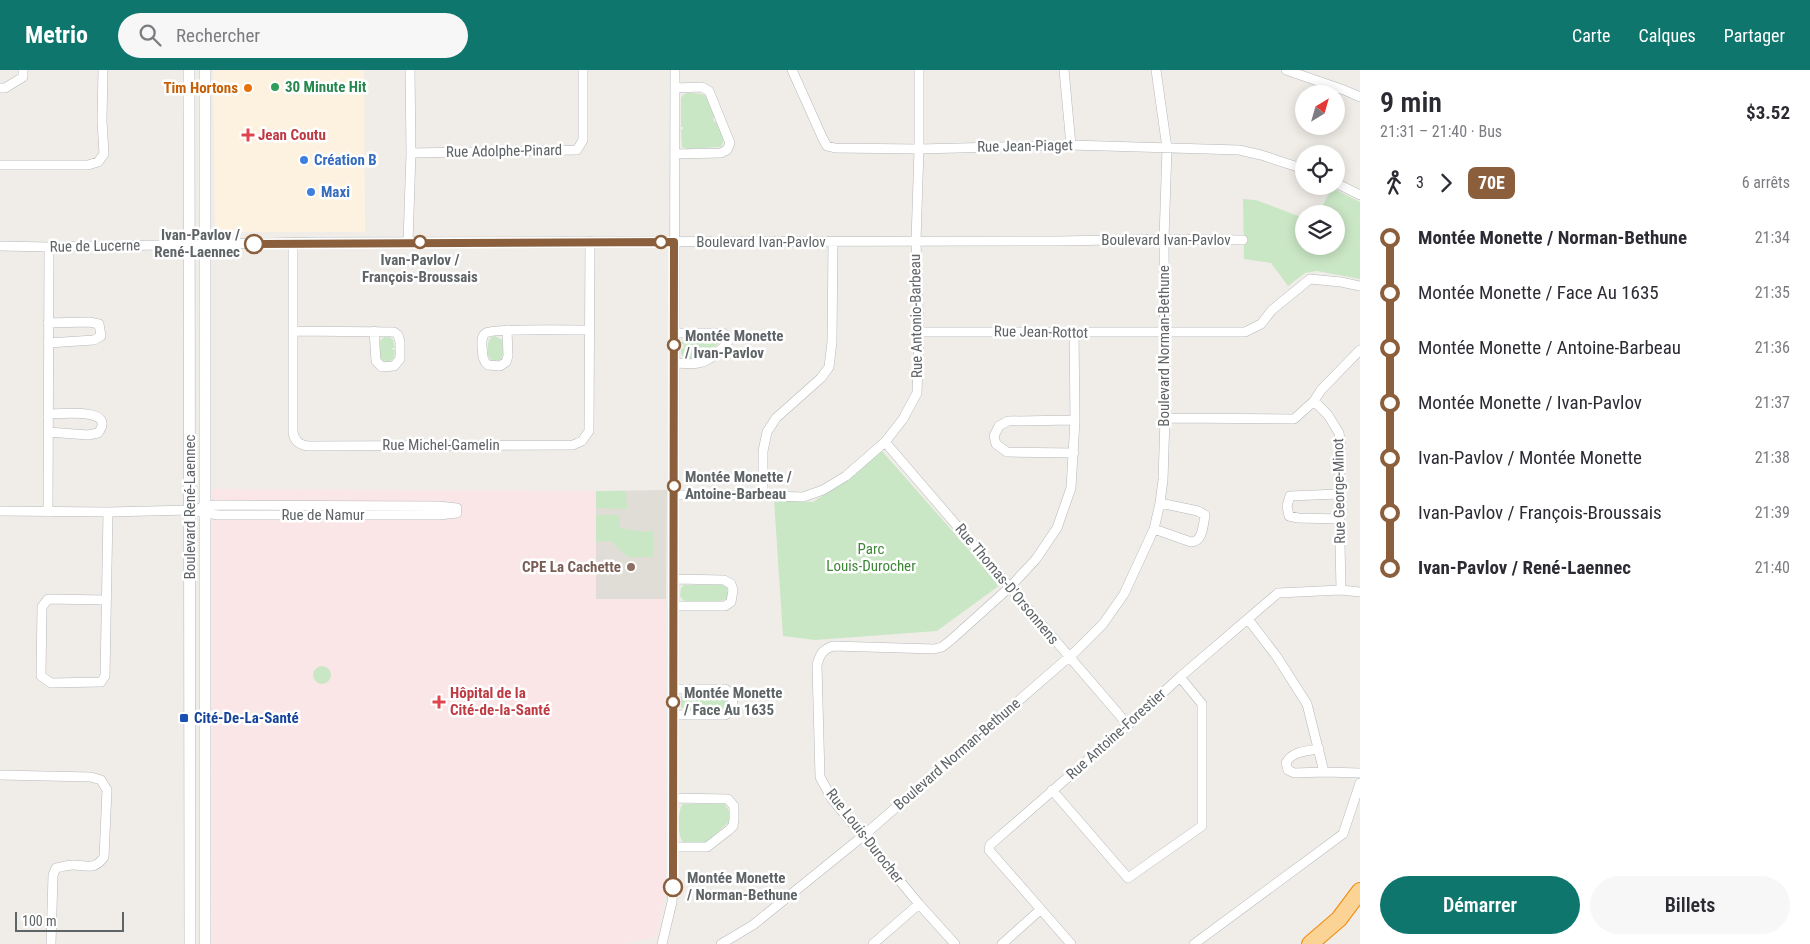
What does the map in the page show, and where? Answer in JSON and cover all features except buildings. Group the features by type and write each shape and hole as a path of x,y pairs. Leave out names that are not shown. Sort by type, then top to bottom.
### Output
{"highway":[{"path":"1310,944 1339,919 1360,891"}],"street":[{"path":"0,88 5,88 23,77 23,70"},
{"path":"0,165 88,165 98,162 104,154 102,121 103,70"},
{"name":"Boulevard René-Laennec","path":"189,70 190,944"},
{"name":"Boulevard René-Laennec","path":"205,70 205,944"},
{"path":"408,242 410,70"},
{"name":"Rue Adolphe-Pinard","path":"410,153 576,150 584,140 583,70"},
{"path":"663,944 672,897 674,847 675,70"},
{"name":"Rue Jean-Piaget","path":"792,70 827,146 836,148 919,149 1071,144 1239,150 1295,166"},
{"name":"Rue Antonio-Barbeau","path":"673,495 803,497 823,490 846,476 885,442 903,419 917,393 919,332 916,241 919,70"},
{"path":"1064,70 1071,144"},
{"name":"Boulevard Norman-Bethune","path":"721,944 753,925 863,836 1069,657 1103,624 1124,594 1154,529 1160,502 1165,418 1164,238 1167,148 1156,70"},
{"path":"1286,70 1360,97"},
{"path":"675,88 704,88 709,90 730,143 727,150 721,153 675,154"},
{"path":"1345,188 1360,195"},
{"name":"Boulevard Ivan-Pavlov","path":"190,245 590,241 833,242 1164,238 1243,240"},
{"name":"Rue Michel-Gamelin","path":"293,243 293,434 298,443 308,446 578,444 586,438 589,431 588,330 590,241"},
{"path":"763,496 763,451 767,432 776,418 821,378 829,367 832,342 833,242"},
{"name":"Rue de Lucerne","path":"0,246 190,245"},
{"path":"48,247 48,512"},
{"path":"1164,332 1245,332 1260,324 1272,310 1310,279 1360,286"},
{"path":"48,323 89,322 99,324 102,333 101,336 94,340 48,343"},
{"path":"507,330 588,330"},
{"path":"293,332 374,331"},
{"name":"Rue Louis-Durocher","path":"955,944 919,904 832,799 820,777 817,665 823,650 833,646 934,649 942,647 1011,586 1036,558 1057,528 1071,488 1075,420 1074,331"},
{"name":"Rue Jean-Rottot","path":"919,332 1164,332"},
{"path":"674,333 723,333 727,336 728,341 725,346 705,363 674,363"},
{"path":"1165,418 1294,419 1314,401 1360,350"},
{"name":"Rue George-Minot","path":"1314,401 1328,415 1339,433 1341,444 1339,494 1340,590"},
{"path":"48,414 88,413 101,420 101,429 98,433 88,435 48,432"},
{"path":"1074,453 1007,452 996,444 994,436 1000,426 1008,421 1075,420"},
{"name":"Rue Thomas-D'Orsonnens","path":"885,442 1011,586 1128,725"},
{"path":"1339,494 1290,496 1287,506 1289,516 1340,519"},
{"path":"1154,529 1196,542 1200,538 1206,515 1160,502"},
{"name":"Rue de Namur","path":"0,511 108,512 205,510 218,515 439,515 457,511"},
{"path":"106,600 48,599 42,607 40,676 51,683 100,682 105,676 108,512"},
{"path":"674,579 724,580 731,584 733,594 731,602 725,606 674,606"},
{"name":"Rue Antoine-Forestier","path":"1070,944 989,850 990,845 1128,725 1180,676 1278,593 1340,590 1360,592"},
{"path":"1248,619 1277,657 1307,704 1324,772"},
{"path":"1052,790 1128,878 1202,826 1202,704 1180,676"},
{"path":"673,689 725,689 732,695 731,711 725,716 673,715"},
{"path":"1319,749 1294,754 1286,763 1288,770 1294,773 1360,774"},
{"path":"0,775 91,777 101,780 107,790 104,857 99,864 91,867 72,864 56,868 52,875 52,944"},
{"path":"1194,944 1343,834 1360,783"},
{"path":"673,798 726,798 733,804 734,819 732,827 710,846 674,847"},
{"path":"874,944 919,904"},
{"path":"1002,944 1040,910"}],"shaded area":[{"path":"213,70 364,70 365,232 215,232"},
{"name":"Hôpital de la Cité-de-la-Santé","path":"211,489 596,491 596,599 666,599 666,884 663,884 665,897 656,937 623,944 212,944"},
{"name":"CPE La Cachette","path":"667,490 666,599 596,599 596,491"}],"green space":[{"path":"687,93 705,95 709,101 715,118 713,119 714,122 717,121 724,140 721,147 687,149 682,147 681,98"},
{"path":"1345,194 1360,202 1360,279 1317,271 1305,273 1288,286 1271,263 1244,259 1243,199 1256,200 1295,215 1295,255 1345,255 1345,205 1323,205 1328,195"},
{"path":"495,336 502,340 503,354 501,359 493,362 488,355 488,346 490,339"},
{"path":"384,337 390,337 393,340 395,348 392,348 395,350 394,358 388,363 382,360 379,355 380,341"},
{"path":"687,338 723,339 713,349 712,347 710,349 712,350 703,358 685,359 681,354 684,344 681,344"},
{"name":"Parc Louis-Durocher","path":"881,450 1000,585 937,631 815,640 783,636 774,500 813,502 847,479"},
{"path":"596,491 626,491 627,509 596,508"},
{"path":"596,515 620,515 620,528 637,530 638,532 653,531 653,557 628,557 611,541 596,542"},
{"path":"684,585 724,585 727,588 728,596 721,601 684,601 680,596 681,588"},
{"path":"322,666 328,669 331,675 328,681 322,684 316,681 313,675 316,669"},
{"path":"686,694 723,695 727,698 727,705 725,709 721,710 684,710 681,707 681,696"},
{"path":"683,804 725,804 729,811 729,822 706,842 683,842 679,823"}],"bus line":[{"name":"70E","path":"254,244 317,242 674,242 673,887"}],"place":[{"name":"30 Minute Hit","path":"275,87"},
{"name":"Tim Hortons","path":"248,88"},
{"name":"Jean Coutu","path":"248,135"},
{"name":"Création B","path":"304,160"},
{"name":"Maxi","path":"311,192"},
{"name":"Ivan-Pavlov / François-Broussais","path":"420,242"},
{"name":"Ivan-Pavlov / René-Laennec","path":"254,244"},
{"name":"Montée Monette / Ivan-Pavlov","path":"674,345"},
{"name":"Montée Monette / Antoine-Barbeau","path":"674,486"},
{"name":"CPE La Cachette","path":"631,567"},
{"name":"Hôpital de la Cité-de-la-Santé","path":"439,702"},
{"name":"Montée Monette / Face Au 1635","path":"673,702"},
{"name":"Cité-De-La-Santé","path":"184,718"},
{"name":"Montée Monette / Norman-Bethune","path":"673,887"}]}
